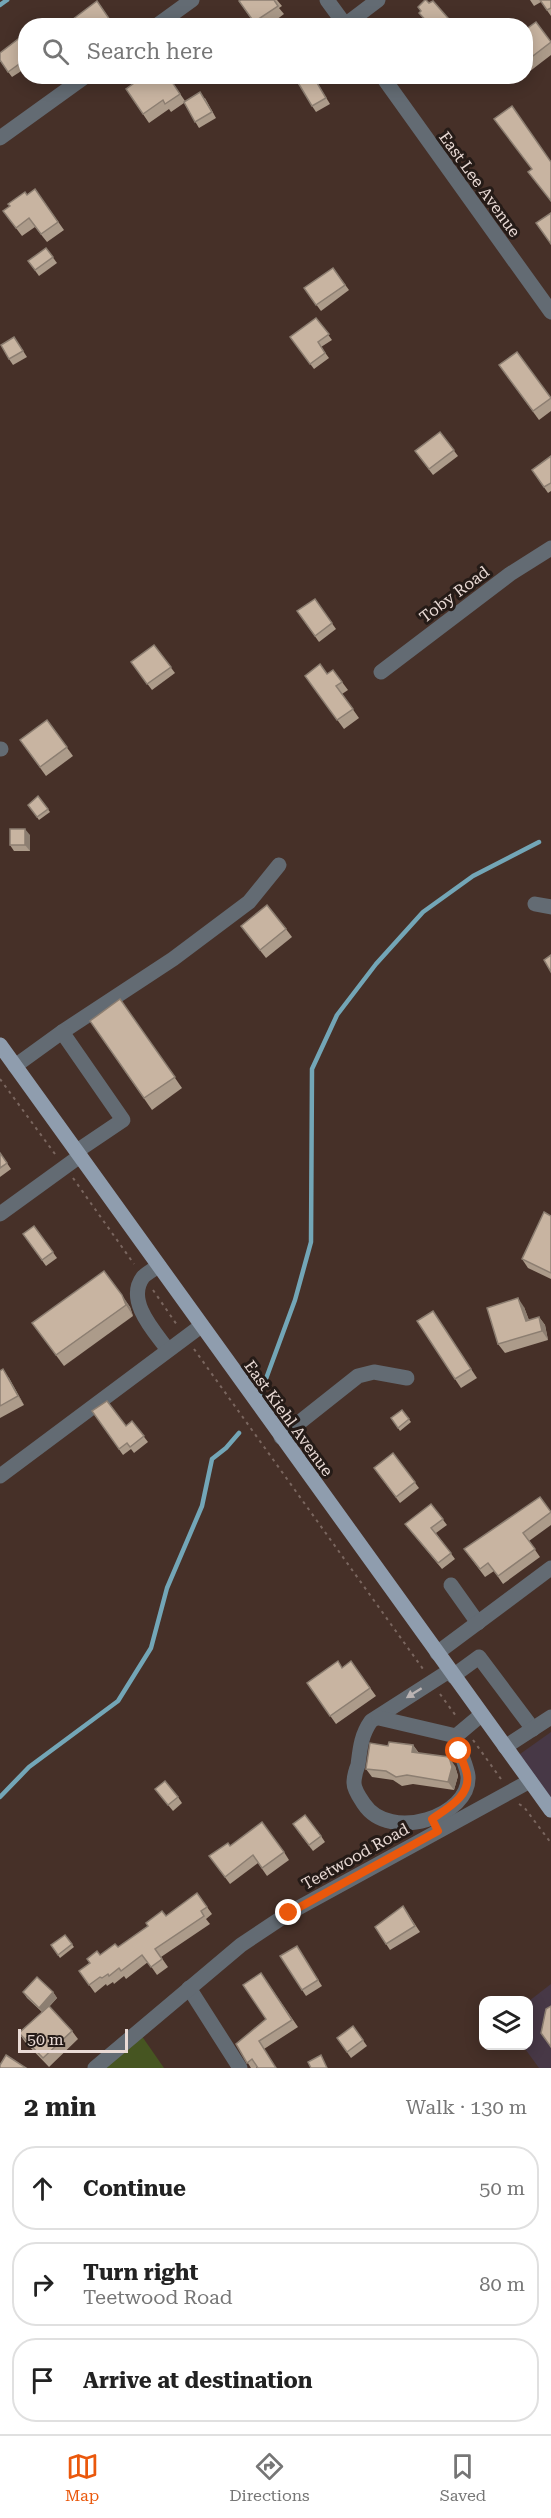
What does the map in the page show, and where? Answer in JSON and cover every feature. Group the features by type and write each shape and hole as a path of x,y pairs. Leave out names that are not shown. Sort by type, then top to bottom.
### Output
{"main road":[{"name":"East Kiehl Avenue","path":"0,1045 551,1810"}],"street":[{"path":"167,18 192,0"},
{"path":"327,0 340,18"},
{"path":"354,18 378,0"},
{"path":"0,138 75,84"},
{"name":"East Lee Avenue","path":"388,84 551,312"},
{"name":"Toby Road","path":"381,672 510,574 551,548"},
{"path":"15,1066 173,959 249,902 279,865"},
{"path":"535,904 551,907"},
{"path":"0,1214 123,1120 62,1032"},
{"path":"159,1266 143,1277 137,1296 145,1320 168,1350"},
{"path":"0,1476 201,1326"},
{"path":"281,1437 358,1376 374,1372 407,1378"},
{"path":"437,1653 551,1568"},
{"path":"451,1585 478,1623"},
{"path":"460,1732 468,1776 465,1789 435,1825 386,1822 369,1811 354,1785 363,1732 371,1721 432,1682 479,1657 533,1729"},
{"path":"379,1718 460,1732 481,1715"},
{"path":"505,1747 551,1717"},
{"name":"Teetwood Road","path":"95,2068 241,1945 289,1913 435,1825 530,1781"},
{"path":"189,1988 240,2068"}],"path":[{"path":"0,1079 56,1155"},
{"path":"73,1178 432,1682 460,1732 502,1780"},
{"path":"519,1804 524,1807 551,1843"}],"shaded area":[{"path":"551,1732 551,1809 513,1759"},
{"path":"551,1984 551,2068 539,2068 526,2050 533,2050 533,1998"}],"green space":[{"path":"139,2032 164,2068 95,2068"}],"building":[{"path":"274,0 278,6 260,18 251,18 239,1"},
{"path":"425,0 429,3 433,1 448,18 424,18 419,13 421,11 418,7"},
{"path":"540,0 551,0 551,8 547,10"},
{"path":"97,1 109,18 75,18"},
{"path":"536,22 551,42 533,56 533,24"},
{"path":"18,39 18,65 8,72 0,60 0,53"},
{"path":"133,84 173,84 180,94 165,104 163,100 143,114 126,89"},
{"path":"299,84 318,84 326,98 312,106"},
{"path":"200,92 212,112 195,122 184,102"},
{"path":"512,106 551,162 551,201 528,172 532,169 494,119"},
{"path":"35,189 58,222 41,234 29,218 16,228 3,211 10,206 8,204 25,192 27,195"},
{"path":"551,213 551,244 536,223"},
{"path":"46,248 53,257 35,270 28,261"},
{"path":"333,268 345,285 316,305 304,288"},
{"path":"316,318 329,334 318,342 325,353 310,364 290,337"},
{"path":"14,337 23,351 9,359 1,345"},
{"path":"517,352 551,398 533,411 499,365"},
{"path":"440,432 454,450 429,469 415,451"},
{"path":"551,456 551,483 544,487 532,470"},
{"path":"315,599 332,623 315,636 297,611"},
{"path":"154,645 171,667 147,684 131,662"},
{"path":"320,664 327,674 333,670 342,682 336,686 353,709 337,720 305,676"},
{"path":"47,720 67,747 40,767 20,740"},
{"path":"38,796 48,809 37,817 28,805"},
{"path":"10,829 25,829 25,845 10,845"},
{"path":"267,905 286,929 260,950 241,926"},
{"path":"551,955 551,972 544,960"},
{"path":"120,999 175,1077 144,1098 90,1021"},
{"path":"0,1153 7,1163 0,1168"},
{"path":"544,1212 551,1216 551,1273 522,1259"},
{"path":"34,1226 53,1252 42,1260 23,1234"},
{"path":"104,1271 122,1295 126,1305 56,1355 32,1323"},
{"path":"518,1298 526,1321 539,1317 542,1331 498,1344 487,1308"},
{"path":"433,1311 471,1369 455,1379 417,1321"},
{"path":"3,1369 18,1396 0,1406 0,1371"},
{"path":"107,1401 126,1426 132,1421 144,1436 130,1447 127,1443 119,1449 92,1411"},
{"path":"402,1410 409,1419 398,1428 391,1418"},
{"path":"393,1453 415,1482 396,1497 374,1468"},
{"path":"540,1497 551,1512 523,1533 535,1549 498,1576 488,1563 480,1569 464,1549"},
{"path":"431,1504 443,1519 431,1528 451,1553 438,1563 405,1524"},
{"path":"338,1661 342,1668 351,1661 370,1688 330,1716 307,1683"},
{"path":"389,1742 413,1745 412,1752 449,1757 452,1767 448,1782 407,1775 396,1777 386,1771 366,1769 370,1743 388,1746"},
{"path":"165,1781 178,1797 168,1805 155,1789"},
{"path":"305,1815 321,1836 309,1845 293,1824"},
{"path":"262,1822 284,1852 262,1868 253,1855 225,1877 209,1856 228,1843 230,1846"},
{"path":"197,1893 207,1907 201,1911 204,1916 155,1949 162,1959 151,1967 142,1955 121,1971 119,1968 109,1976 108,1974 100,1977 89,1985 79,1971 90,1963 87,1959 97,1951 100,1955 115,1944 118,1947 148,1926 146,1923 162,1911 166,1916"},
{"path":"403,1906 415,1926 386,1944 375,1927"},
{"path":"65,1935 72,1944 58,1955 51,1945"},
{"path":"297,1946 318,1980 302,1990 280,1956"},
{"path":"261,1973 292,2020 259,2041 276,2068 258,2068 252,2059 247,2063 236,2044 266,2019 243,1985"},
{"path":"37,1977 53,1992 39,2008 23,1992"},
{"path":"49,2006 72,2031 43,2058 19,2033"},
{"path":"551,2006 551,2047 541,2033 546,2009"},
{"path":"353,2026 363,2040 347,2052 337,2038"},
{"path":"6,2055 26,2068 0,2068"},
{"path":"321,2055 327,2068 311,2068 308,2062"}],"waterway":[{"path":"0,5 7,0"},
{"path":"260,1395 295,1300 311,1242 312,1069 337,1015 376,964 423,912 473,876 539,842"},
{"path":"0,1797 29,1767 118,1701 151,1648 167,1588 202,1506 212,1459 239,1433"}],"route":[{"path":"289,1913 438,1831 432,1819 454,1804 465,1789 468,1776 459,1751"}]}
